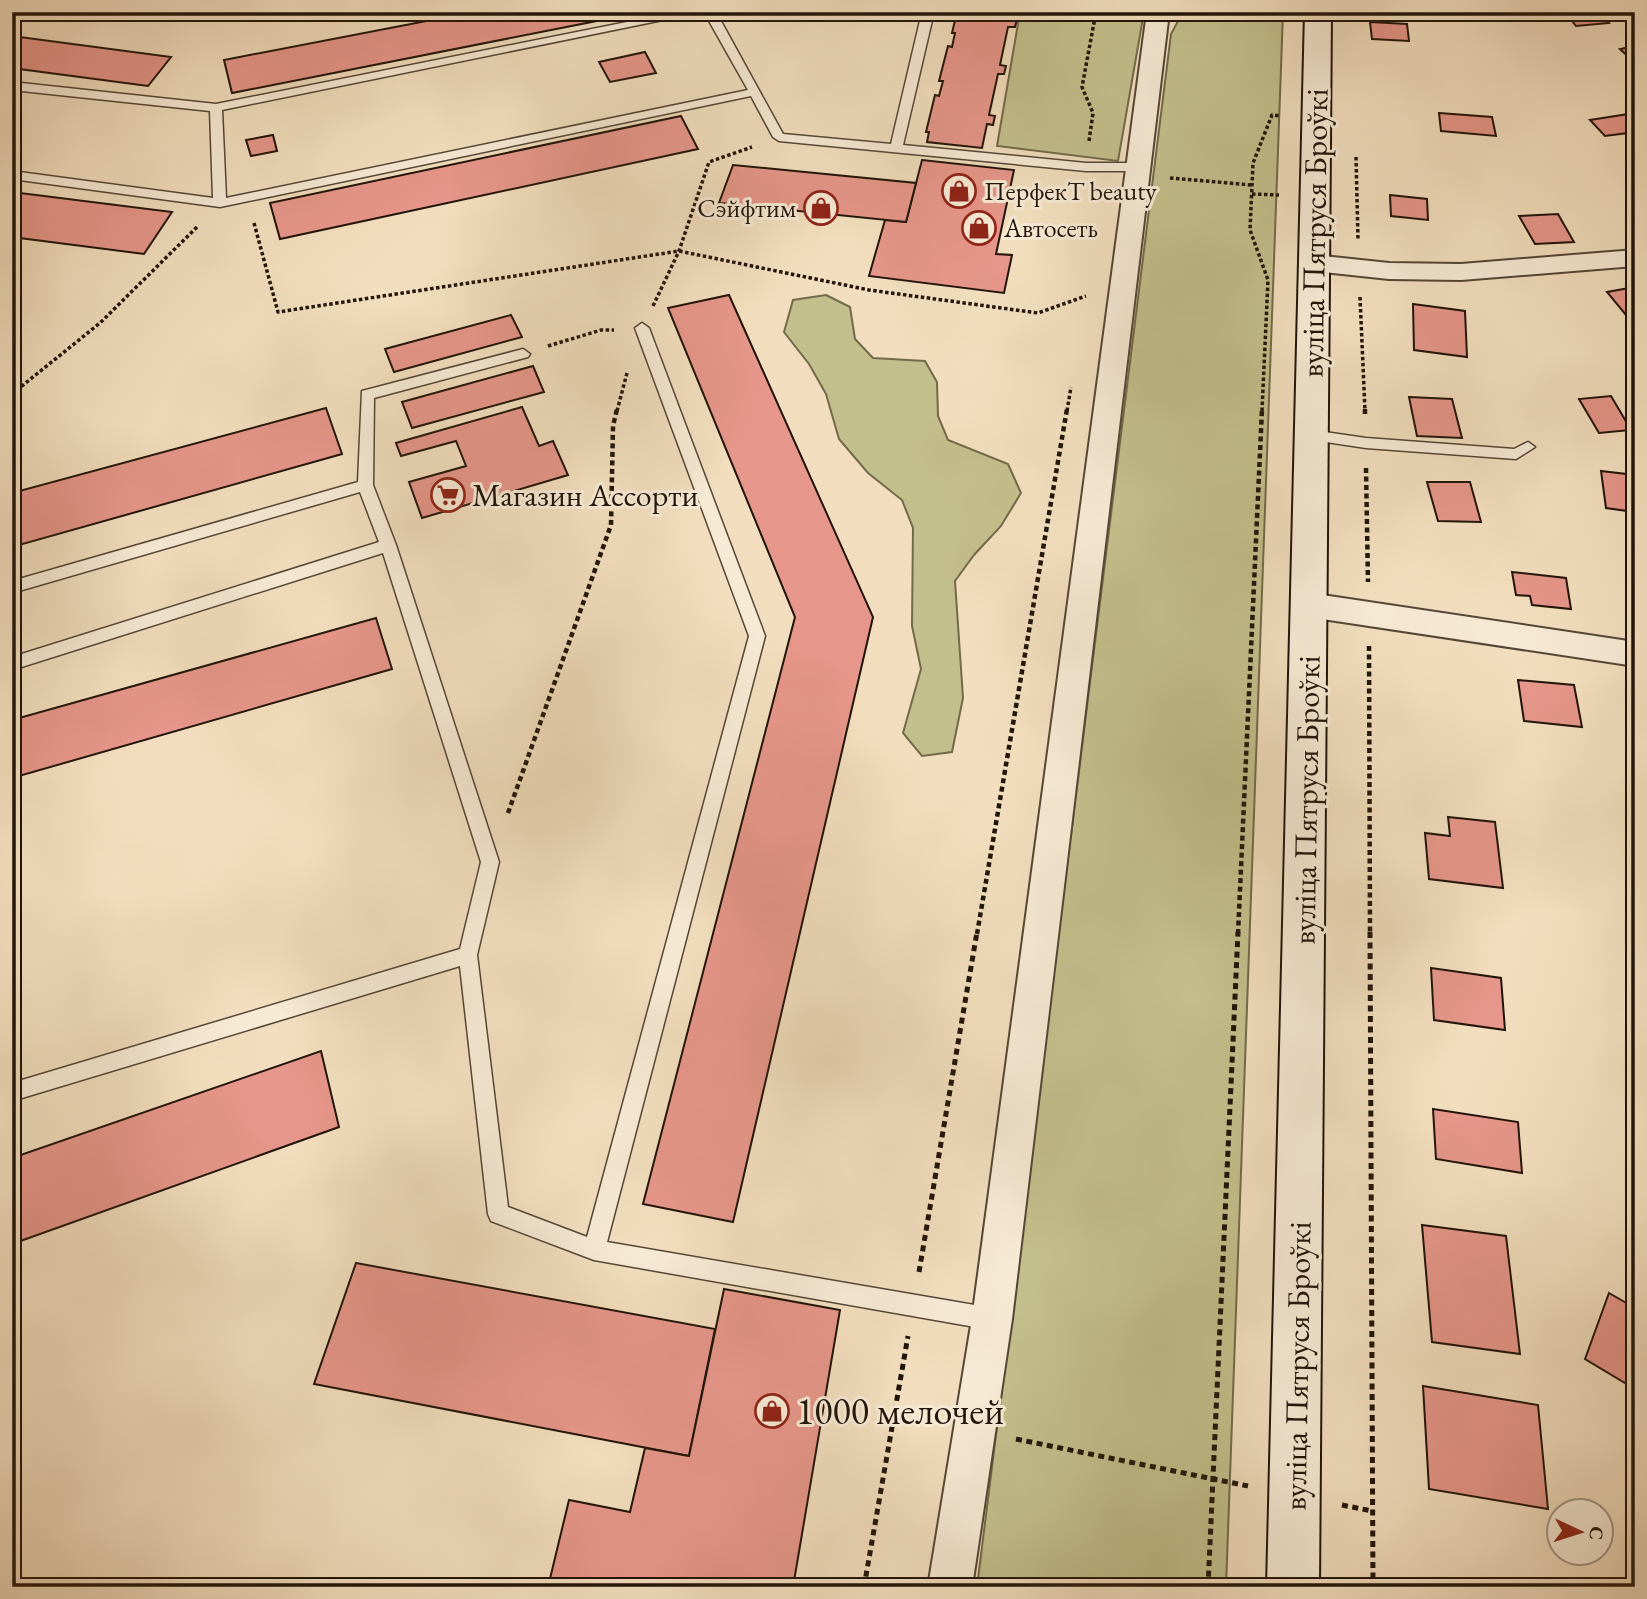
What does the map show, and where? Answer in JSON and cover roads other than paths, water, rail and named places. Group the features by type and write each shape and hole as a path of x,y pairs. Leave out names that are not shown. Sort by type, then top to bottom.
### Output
{"main road":[{"name":"вуліца Пятруся Броўкі","path":"1293,1587 1318,12"}],"street":[{"path":"950,1587 992,1319 1158,12"},
{"path":"1314,263 1359,269 1461,272 1635,258"},
{"path":"1309,605 1635,654"}],"lane":[{"path":"12,86 216,108 696,12"},
{"path":"710,12 779,137 1137,171"},
{"path":"896,148 928,12"},
{"path":"12,175 220,203 246,195 755,92"},
{"path":"216,108 220,203"},
{"path":"594,1250 757,636 642,328"},
{"path":"523,354 367,395 365,485 388,545 490,862 468,955 498,1214 594,1250 992,1319"},
{"path":"1311,435 1366,443 1516,454 1528,447"},
{"path":"12,587 365,485"},
{"path":"12,664 388,545"},
{"path":"12,1092 468,955"}],"place":[{"name":"ПерфекТ beauty","path":"959,191"},
{"name":"Сэйфтим","path":"821,208"},
{"name":"Автосеть","path":"979,228"},
{"name":"Магазин Ассорти","path":"448,495"},
{"name":"1000 мелочей","path":"772,1411"}]}
